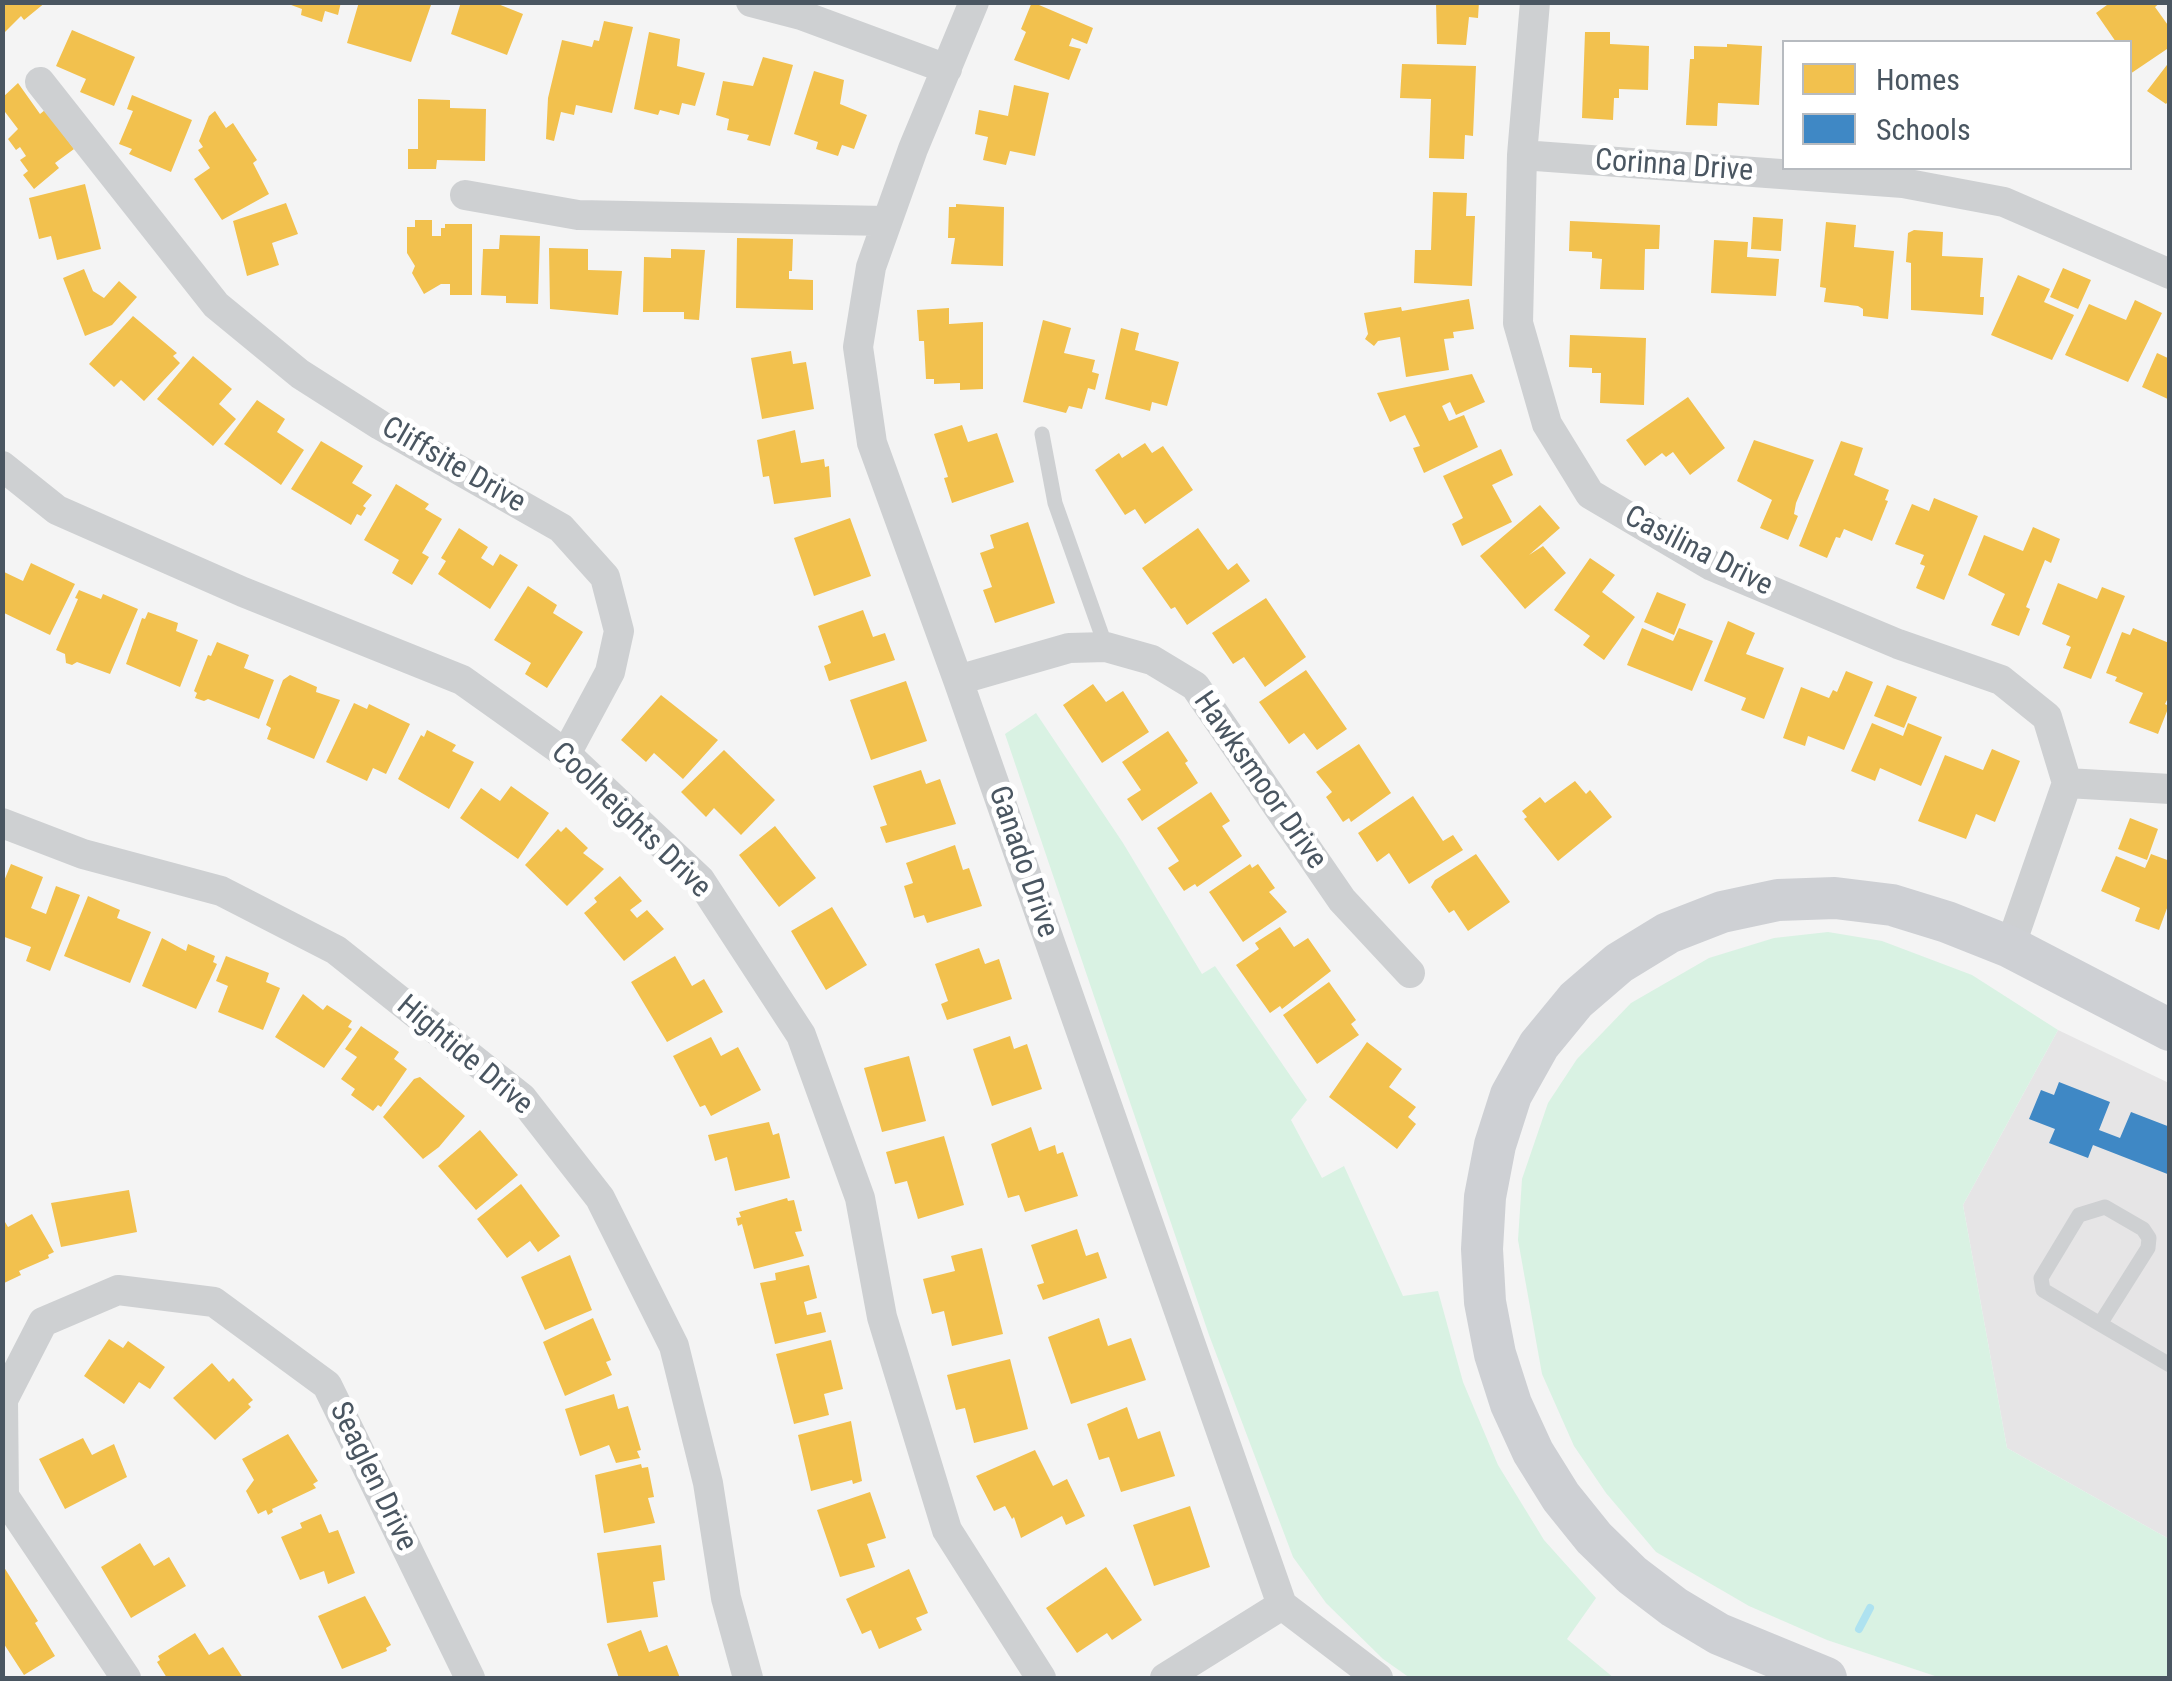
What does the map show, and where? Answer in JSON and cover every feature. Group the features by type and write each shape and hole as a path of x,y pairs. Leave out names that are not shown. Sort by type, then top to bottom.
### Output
{"street":[{"path":"750,2 801,15 947,68"},
{"name":"Ganado Drive","path":"974,2 871,267 858,347 872,443 1282,1605"},
{"name":"Casilina Drive","path":"1534,2 1522,155 1518,323 1548,424 1590,494 1712,566 1898,644 2001,680 2048,717 2067,783"},
{"name":"Cliffsite Drive","path":"40,82 216,304 300,374 380,425 560,528 605,578 619,631 610,672 566,754"},
{"name":"Corinna Drive","path":"1522,155 1902,184 2004,202 2170,274"},
{"path":"465,195 578,215 886,221"},
{"name":"Coolheights Drive","path":"2,466 57,510 243,592 462,680 566,754 700,880 801,1035 860,1198 882,1317 947,1530 1041,1678"},
{"name":"Hawksmoor Drive","path":"958,680 1068,648 1106,647 1152,660 1195,686 1342,900 1410,973"},
{"path":"2010,948 2067,783 2170,789"},
{"name":"Hightide Drive","path":"2,823 83,854 220,892 336,950 522,1098 600,1198 674,1346 708,1483 726,1598 748,1678"},
{"path":"1826,1678 1719,1634 1632,1575 1594,1538 1561,1497 1533,1452 1511,1404 1485,1302 1485,1197 1495,1145 1511,1094 1540,1045 1576,1000 1619,963 1668,933 1722,912 1778,900 1835,898 1892,905 1947,922 2010,948 2170,1030"},
{"name":"Seaglen Drive","path":"126,1678 4,1496 3,1400 42,1322 118,1290 214,1302 327,1384 470,1678"},
{"path":"1165,1678 1282,1605 1378,1678"}],"lane":[{"path":"1042,434 1055,503 1106,647"},
{"path":"2100,1324 2148,1248 2149,1238 2143,1229 2105,1207 2078,1215 2041,1278 2042,1290 2100,1324 2170,1365"}],"shaded area":[{"path":"2058,1030 2169,1083 2169,1539 2007,1448 1963,1205"}],"green space":[{"path":"1036,713 1123,843 1202,974 1215,966 1307,1100 1291,1120 1322,1178 1344,1166 1403,1296 1438,1291 1463,1382 1498,1465 1544,1540 1596,1598 1567,1639 1614,1678 1410,1678 1383,1659 1326,1603 1293,1557 1209,1335 1005,734"},
{"path":"1828,932 1882,941 1972,975 2058,1030 1963,1205 2007,1448 2169,1539 2169,1678 1941,1678 1827,1640 1749,1606 1656,1552 1606,1493 1574,1446 1542,1374 1518,1240 1522,1179 1548,1103 1577,1059 1631,1003 1709,958 1774,938"}],"building: Homes":[{"path":"2,2 46,2 24,20 21,16 2,35"},
{"path":"283,2 341,2 338,15 325,11 322,22 301,15 302,9"},
{"path":"359,2 431,5 411,62 347,43"},
{"path":"461,2 493,2 523,14 507,55 451,34"},
{"path":"1032,2 1093,28 1087,44 1072,38 1069,46 1081,49 1069,80 1014,60 1026,32 1021,29"},
{"path":"1436,2 1479,2 1478,18 1469,17 1466,45 1437,44"},
{"path":"2111,2 2161,2 2155,7 2170,28 2170,47 2132,73 2132,40 2115,40 2096,13"},
{"path":"604,21 633,27 612,113 576,105 574,115 561,112 554,141 546,139 548,98 562,40 592,47 594,40 599,41"},
{"path":"72,30 135,57 114,106 80,92 86,79 56,66"},
{"path":"649,32 680,39 677,66 705,73 695,106 682,103 679,115 634,109"},
{"path":"1585,32 1610,32 1610,44 1649,46 1648,90 1619,89 1619,98 1614,98 1613,120 1582,118"},
{"path":"1694,46 1762,46 1759,105 1718,103 1717,126 1686,125"},
{"path":"763,57 793,65 770,146 727,130 729,119 716,115 723,81 753,86"},
{"path":"2170,61 2170,99 2166,104 2147,91"},
{"path":"1402,64 1476,66 1473,136 1465,135 1464,159 1429,158 1431,99 1400,98"},
{"path":"814,71 844,80 840,104 867,115 854,149 842,145 838,156 816,149 818,142 794,134"},
{"path":"18,83 40,114 45,110 74,149 55,163 59,168 34,189 23,175 28,171 20,160 26,156 8,139 18,129 2,108 2,98"},
{"path":"1014,85 1049,93 1035,156 1010,151 1006,165 983,160 988,137 975,134 979,110 1008,116"},
{"path":"132,95 192,120 171,172 129,154 132,149 119,144 133,111 127,109"},
{"path":"418,99 450,100 450,108 486,109 485,161 437,160 436,169 408,169 408,149 418,149"},
{"path":"215,111 226,128 233,123 257,160 253,163 269,194 222,220 194,179 210,168 198,150 203,147 199,141 209,116"},
{"path":"85,184 101,249 57,260 51,236 39,239 29,198"},
{"path":"1433,192 1467,193 1466,216 1475,216 1472,286 1414,283 1415,250 1431,250"},
{"path":"286,203 298,234 272,243 279,265 247,276 233,221"},
{"path":"949,207 1004,207 1003,266 951,264 955,238 948,238"},
{"path":"1753,217 1783,219 1781,251 1751,249"},
{"path":"415,220 432,220 432,236 441,236 445,224 472,224 472,295 450,295 450,284 441,284 424,294 412,273 415,266 407,253 407,227 415,227"},
{"path":"1570,221 1660,225 1659,249 1645,249 1644,290 1600,289 1602,259 1592,258 1592,252 1569,251"},
{"path":"1826,222 1856,225 1854,247 1894,251 1888,319 1863,316 1863,309 1858,306 1824,302 1826,288 1820,287"},
{"path":"1943,232 1942,256 1983,258 1983,315 1911,310 1911,263 1906,262 1908,233"},
{"path":"500,235 540,236 538,304 506,303 506,296 481,295 483,249 499,249"},
{"path":"737,238 793,239 789,279 813,280 813,310 736,308"},
{"path":"1714,240 1748,242 1747,257 1779,259 1776,296 1711,293"},
{"path":"549,248 588,249 588,270 622,271 618,315 550,309"},
{"path":"671,249 705,250 699,320 684,319 684,312 643,312 644,257 671,258"},
{"path":"2063,268 2091,280 2078,309 2050,297"},
{"path":"84,269 93,291 104,298 119,281 137,297 112,325 85,336 63,278"},
{"path":"2018,275 2050,289 2044,302 2074,315 2052,360 1991,335"},
{"path":"1469,299 1474,329 1453,332 1454,338 1444,339 1449,370 1406,377 1400,337 1378,341 1374,346 1365,339 1368,334 1364,313 1401,307 1402,311"},
{"path":"2135,300 2162,313 2128,382 2065,355 2089,304 2126,320"},
{"path":"949,308 949,324 983,322 983,389 960,390 960,383 934,384 934,379 926,379 917,310"},
{"path":"133,316 177,353 173,356 180,363 144,401 121,380 114,387 89,364"},
{"path":"1043,320 1071,328 1064,353 1095,360 1092,372 1099,374 1095,390 1088,388 1082,409 1069,406 1066,413 1023,402"},
{"path":"1121,328 1139,333 1135,350 1179,362 1167,406 1152,402 1150,411 1105,399"},
{"path":"1570,335 1646,338 1644,405 1600,403 1601,373 1592,373 1592,368 1569,367"},
{"path":"791,351 793,364 806,362 814,409 762,419 751,358"},
{"path":"2157,353 2170,359 2170,400 2142,387"},
{"path":"193,356 232,389 219,404 236,419 213,446 157,399"},
{"path":"1472,374 1485,402 1456,415 1450,402 1442,406 1449,421 1464,415 1478,447 1424,473 1413,448 1420,446 1405,415 1390,422 1377,393"},
{"path":"1688,397 1725,448 1690,475 1673,452 1666,457 1662,453 1645,466 1626,440"},
{"path":"257,400 285,419 277,432 304,450 281,485 224,444"},
{"path":"962,425 968,442 997,433 1014,482 952,503 934,434"},
{"path":"795,430 801,463 824,459 825,467 829,466 831,497 774,504 769,476 763,477 757,440"},
{"path":"1754,440 1814,460 1796,503 1794,514 1798,516 1788,540 1760,528 1772,500 1737,481"},
{"path":"321,441 363,466 352,483 372,495 361,516 357,514 351,525 291,489"},
{"path":"1841,441 1863,448 1854,475 1889,490 1885,500 1888,501 1872,541 1844,529 1827,558 1799,546"},
{"path":"1145,443 1152,453 1163,446 1193,490 1145,524 1135,509 1125,515 1095,470 1119,453 1122,458"},
{"path":"1501,449 1513,475 1492,485 1512,522 1462,546 1452,524 1463,518 1443,476"},
{"path":"396,484 429,504 425,509 442,519 422,553 429,557 412,585 392,573 399,560 364,540"},
{"path":"1934,498 1978,516 1944,600 1916,588 1925,566 1920,564 1924,555 1895,544 1912,504 1929,511"},
{"path":"1540,505 1560,528 1529,555 1543,546 1566,573 1525,609 1480,556"},
{"path":"850,518 871,576 814,596 794,538"},
{"path":"1028,522 1055,603 995,623 983,590 992,587 980,553 994,548 990,535"},
{"path":"2033,527 2060,539 2051,563 2045,560 2019,636 1991,625 2005,594 1968,575 1984,535 2023,551"},
{"path":"459,528 488,547 481,558 493,566 500,554 518,565 490,609 438,574 446,561 441,558"},
{"path":"1198,528 1228,570 1237,563 1250,581 1187,625 1142,568"},
{"path":"1590,558 1615,575 1602,592 1635,617 1604,660 1583,645 1590,636 1554,610"},
{"path":"31,563 75,584 50,635 2,612 2,571 23,581"},
{"path":"2058,583 2097,599 2102,587 2125,596 2091,679 2063,668 2071,647 2066,645 2070,636 2042,624"},
{"path":"528,586 557,605 553,613 583,632 547,688 525,674 531,663 494,640"},
{"path":"79,590 101,599 103,594 138,609 110,674 77,662 66,663 65,654 56,650"},
{"path":"1657,592 1686,604 1674,635 1644,622"},
{"path":"1266,598 1306,657 1265,687 1244,657 1233,664 1212,633"},
{"path":"863,610 873,637 885,633 895,660 829,681 824,666 831,663 818,626"},
{"path":"148,612 178,623 176,631 198,640 180,687 126,664 142,618"},
{"path":"1728,621 1755,633 1746,654 1784,668 1764,719 1741,710 1746,698 1704,681"},
{"path":"1642,628 1673,641 1679,628 1713,641 1692,691 1627,665"},
{"path":"2133,628 2169,643 2170,694 2165,704 2169,706 2158,734 2129,723 2143,693 2106,673 2122,632 2130,635"},
{"path":"217,642 249,655 244,668 274,680 259,719 208,699 195,698 208,655 211,656"},
{"path":"1306,670 1347,729 1317,750 1304,733 1289,744 1259,702"},
{"path":"1846,671 1873,682 1844,750 1808,736 1805,746 1783,738 1801,687 1829,698 1833,690 1837,692"},
{"path":"290,675 317,687 316,692 340,700 314,759 267,739 271,728 266,725 283,680"},
{"path":"906,681 927,741 871,760 850,700"},
{"path":"1093,684 1106,702 1123,691 1149,732 1102,763 1063,705"},
{"path":"1887,685 1917,697 1904,728 1874,716"},
{"path":"661,695 718,740 683,779 654,753 646,762 621,740"},
{"path":"354,703 367,709 369,704 410,724 386,774 373,768 367,781 326,762"},
{"path":"1872,723 1903,736 1908,723 1942,737 1921,786 1880,768 1875,781 1851,771"},
{"path":"427,730 456,745 452,751 474,762 449,809 398,779"},
{"path":"1168,731 1198,783 1142,821 1127,799 1141,790 1122,762"},
{"path":"1359,744 1391,793 1351,822 1349,818 1343,822 1326,797 1332,792 1316,772"},
{"path":"1992,749 2020,761 1995,822 1976,814 1966,839 1918,821 1945,755 1983,770"},
{"path":"724,750 775,800 741,835 714,808 706,817 681,792"},
{"path":"921,770 926,784 940,779 956,824 886,843 880,827 887,825 873,786"},
{"path":"1575,781 1586,794 1590,790 1612,817 1558,861 1524,819 1527,817 1522,811 1540,797 1545,803"},
{"path":"511,786 549,813 518,859 460,818 481,788 500,801"},
{"path":"1211,792 1230,821 1222,826 1242,856 1197,887 1195,884 1184,891 1168,868 1179,861 1157,828"},
{"path":"1413,796 1443,841 1453,835 1463,850 1409,884 1389,853 1377,862 1358,833"},
{"path":"2130,818 2158,829 2147,860 2118,849"},
{"path":"775,826 816,878 779,907 739,855"},
{"path":"566,827 588,848 583,853 604,869 567,906 525,865 558,829 561,832"},
{"path":"955,845 963,870 969,868 982,906 927,923 924,915 914,918 904,886 913,883 906,863"},
{"path":"1476,854 1510,902 1468,931 1431,887 1435,880"},
{"path":"2151,854 2170,861 2170,900 2159,930 2135,921 2140,908 2101,891 2116,856 2145,868"},
{"path":"11,864 43,877 31,908 46,914 56,886 80,895 50,971 26,961 31,947 2,936 2,886"},
{"path":"1250,864 1252,868 1258,864 1275,888 1269,892 1287,912 1243,942 1209,892"},
{"path":"620,876 642,901 630,910 637,918 647,910 664,929 624,961 584,913 597,902 594,898"},
{"path":"88,896 120,910 117,918 151,932 130,983 64,956"},
{"path":"832,907 867,965 826,990 791,931"},
{"path":"1280,927 1294,947 1308,938 1331,971 1282,1009 1280,1006 1270,1013 1236,965 1259,949 1255,943"},
{"path":"162,938 186,951 188,944 215,956 213,962 217,964 196,1009 142,986"},
{"path":"979,948 985,964 999,959 1012,999 947,1020 941,1004 948,1001 935,964"},
{"path":"226,956 269,973 266,982 280,988 263,1030 218,1012 228,986 216,981"},
{"path":"675,956 692,986 704,979 723,1012 667,1042 631,982"},
{"path":"1329,982 1356,1020 1351,1024 1359,1035 1317,1064 1283,1015"},
{"path":"303,994 323,1010 327,1005 352,1021 348,1027 352,1029 324,1068 275,1037"},
{"path":"361,1026 399,1052 394,1059 407,1069 381,1107 378,1105 373,1111 351,1095 355,1089 341,1079 357,1057 345,1049"},
{"path":"1010,1036 1014,1049 1027,1044 1042,1089 992,1106 973,1049"},
{"path":"711,1037 721,1056 738,1047 761,1090 711,1116 705,1105 700,1107 673,1056"},
{"path":"1367,1042 1402,1069 1389,1087 1416,1107 1408,1117 1416,1124 1397,1149 1329,1097"},
{"path":"909,1056 926,1121 882,1132 864,1068"},
{"path":"420,1077 465,1116 439,1147 423,1159 383,1117 414,1079"},
{"path":"769,1122 773,1135 779,1133 790,1178 735,1191 727,1157 715,1161 708,1135"},
{"path":"1031,1127 1039,1151 1055,1145 1057,1154 1063,1152 1078,1196 1025,1212 1019,1195 1008,1198 991,1144"},
{"path":"480,1130 518,1175 476,1210 438,1166"},
{"path":"944,1136 964,1205 918,1219 907,1181 895,1184 886,1152"},
{"path":"521,1184 560,1236 538,1252 530,1241 507,1258 477,1219"},
{"path":"129,1190 137,1232 61,1247 51,1203"},
{"path":"787,1198 794,1200 802,1231 795,1232 804,1256 754,1269 742,1224 738,1226 736,1218 741,1217 739,1212"},
{"path":"32,1214 54,1252 2,1284 2,1217 8,1227"},
{"path":"1077,1229 1086,1256 1098,1252 1107,1278 1043,1300 1037,1285 1044,1283 1031,1245"},
{"path":"982,1248 1003,1334 952,1346 944,1311 932,1314 923,1279 955,1271 951,1256"},
{"path":"570,1255 592,1310 545,1330 521,1277"},
{"path":"809,1265 817,1298 804,1302 807,1315 821,1312 826,1332 775,1344 760,1283 776,1280 775,1273"},
{"path":"593,1318 611,1360 606,1362 612,1375 565,1396 543,1342"},
{"path":"1099,1318 1108,1346 1131,1338 1146,1380 1071,1404 1048,1337"},
{"path":"109,1339 123,1348 128,1341 165,1367 150,1389 139,1382 124,1404 84,1376"},
{"path":"831,1340 843,1389 824,1394 829,1415 794,1424 776,1354"},
{"path":"1010,1359 1028,1429 974,1443 965,1408 956,1410 947,1375"},
{"path":"212,1363 253,1400 248,1404 251,1407 215,1440 173,1398"},
{"path":"614,1394 618,1409 628,1406 640,1458 616,1463 609,1445 580,1456 565,1409"},
{"path":"1127,1407 1138,1439 1160,1431 1175,1476 1121,1492 1109,1457 1099,1460 1087,1424"},
{"path":"851,1421 862,1481 811,1491 798,1435"},
{"path":"288,1434 318,1481 313,1484 316,1488 272,1509 268,1515 266,1510 258,1514 246,1491 254,1480 242,1459"},
{"path":"83,1438 92,1455 114,1444 127,1477 65,1509 39,1459"},
{"path":"1035,1450 1053,1486 1067,1479 1085,1516 1066,1525 1062,1516 1021,1538 1014,1517 1005,1506 994,1511 976,1476"},
{"path":"641,1464 642,1468 648,1467 654,1497 648,1498 655,1523 604,1533 595,1475"},
{"path":"870,1492 886,1538 867,1544 875,1567 840,1577 817,1510"},
{"path":"1190,1506 1210,1567 1154,1586 1133,1525"},
{"path":"321,1514 329,1533 338,1530 355,1573 328,1584 324,1571 300,1580 281,1537"},
{"path":"140,1543 154,1566 169,1557 186,1586 131,1618 101,1567"},
{"path":"661,1545 665,1580 653,1582 658,1617 607,1623 597,1553"},
{"path":"2,1564 55,1656 24,1675 2,1641"},
{"path":"1106,1567 1142,1620 1112,1640 1107,1633 1077,1653 1046,1608"},
{"path":"909,1569 928,1613 916,1618 922,1630 879,1649 871,1630 862,1634 846,1599"},
{"path":"365,1596 391,1645 387,1651 342,1669 318,1616"},
{"path":"641,1630 649,1652 667,1645 680,1678 619,1678 607,1644"},
{"path":"195,1633 209,1655 223,1647 243,1678 167,1678 157,1662 158,1656"}],"building: Schools":[{"path":"2059,1082 2110,1102 2099,1130 2120,1138 2131,1112 2170,1127 2170,1175 2093,1145 2088,1158 2049,1143 2055,1129 2029,1119 2041,1090 2054,1095"}],"waterway":[{"path":"1859,1629 1870,1608"}]}
